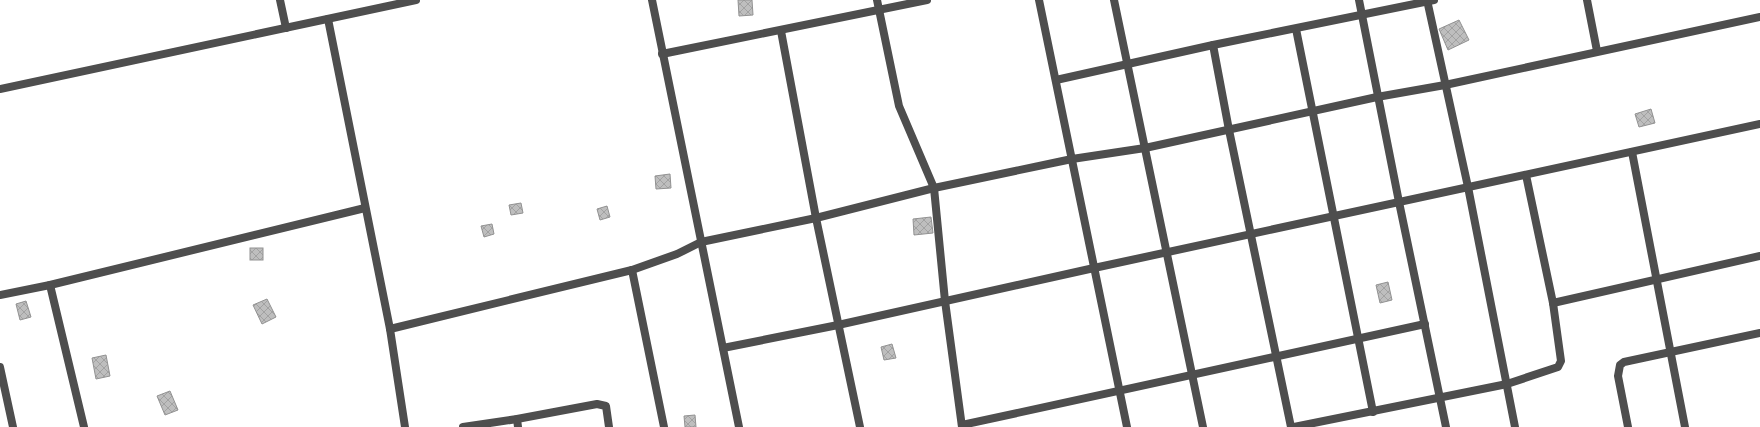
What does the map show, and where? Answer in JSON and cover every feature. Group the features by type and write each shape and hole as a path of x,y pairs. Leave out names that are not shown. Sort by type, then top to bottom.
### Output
{"street":[{"path":"280,0 286,28"},
{"path":"0,89 416,0"},
{"path":"652,0 739,427"},
{"path":"877,0 899,106 934,188 945,301 962,426 1119,390 1359,340 1424,324"},
{"path":"662,54 781,31 927,0"},
{"path":"1039,0 1126,427"},
{"path":"1114,0 1203,427"},
{"path":"1358,0 1446,427"},
{"path":"1056,80 1429,0 1445,84 1468,187 1515,427"},
{"path":"1587,0 1597,51"},
{"path":"390,329 632,270 677,254 701,242 816,218 934,188 1072,159 1145,148 1377,97 1760,17"},
{"path":"328,19 390,329 405,427"},
{"path":"1296,29 1373,412"},
{"path":"781,31 816,218 860,427"},
{"path":"1214,45 1229,130 1293,427 1507,384 1560,366 1561,361 1553,303 1526,175"},
{"path":"723,348 838,325 1167,252 1760,124"},
{"path":"1632,152 1656,281 1672,352 1685,427"},
{"path":"0,296 365,208"},
{"path":"1553,303 1656,281 1760,256"},
{"path":"632,270 664,427"},
{"path":"50,285 84,427"},
{"path":"1628,427 1617,372 1620,364 1760,333"},
{"path":"0,367 13,427"},
{"path":"463,427 518,423 602,404 606,406 609,427"}],"building":[{"path":"738,0 752,0 753,15 739,16"},
{"path":"1459,20 1469,40 1448,50 1439,29"},
{"path":"1651,109 1655,123 1639,127 1635,114"},
{"path":"670,174 671,188 656,189 655,176"},
{"path":"521,203 523,213 511,215 509,205"},
{"path":"607,206 610,217 600,220 597,209"},
{"path":"931,217 933,233 914,235 913,219"},
{"path":"492,224 494,234 484,237 481,226"},
{"path":"250,248 263,248 263,260 250,260"},
{"path":"1388,282 1392,300 1380,303 1376,285"},
{"path":"267,299 276,317 262,324 253,305"},
{"path":"26,301 31,317 20,320 16,304"},
{"path":"892,344 896,358 884,360 881,347"},
{"path":"106,355 110,376 96,379 92,358"},
{"path":"170,391 178,410 165,415 157,396"},
{"path":"695,415 696,427 685,427 684,416"}]}
